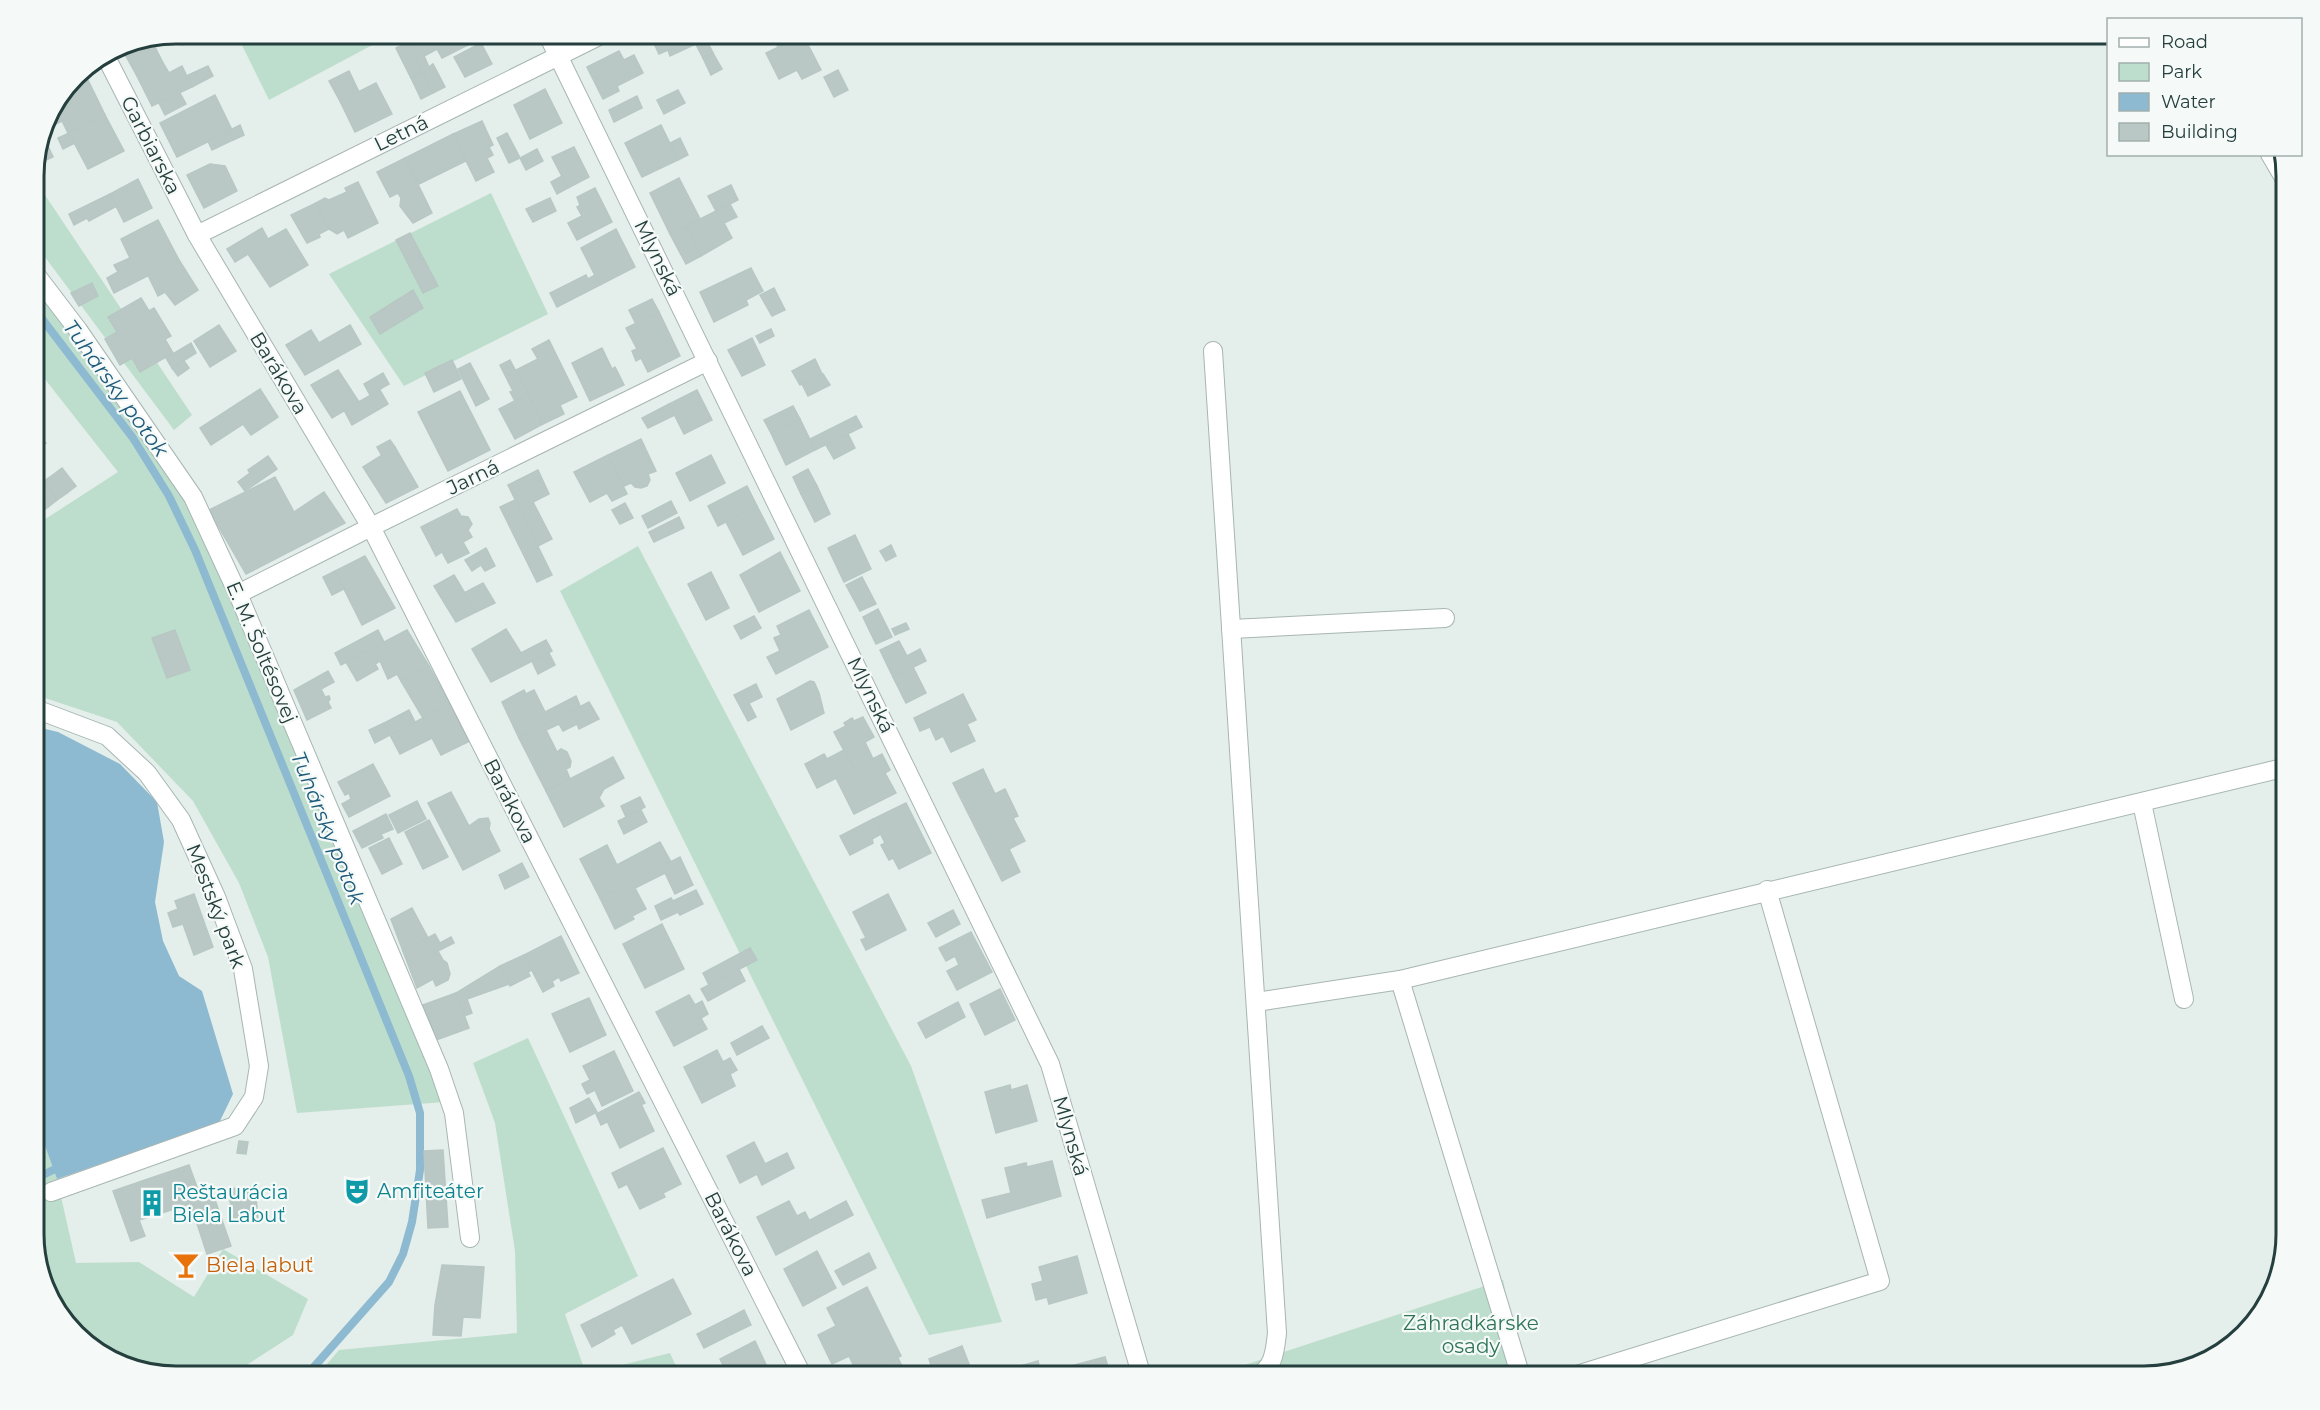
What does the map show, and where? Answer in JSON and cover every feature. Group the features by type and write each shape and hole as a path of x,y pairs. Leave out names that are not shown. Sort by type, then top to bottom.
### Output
{"street":[{"name":"Mlynská","path":"553,44 1050,1064 1139,1366"},
{"name":"Letná","path":"197,235 582,44"},
{"name":"Garbiarska","path":"109,62 197,235"},
{"name":"Barákova","path":"197,235 371,527 798,1366"},
{"name":"E. M. Šoltésovej","path":"44,285 78,330 192,497 238,594 439,1069 454,1113 470,1238"},
{"path":"1213,351 1277,1334 1273,1360 1268,1366"},
{"name":"Jarná","path":"238,594 708,361"},
{"path":"1231,629 1445,618"},
{"name":"Mestský park","path":"44,712 108,736 147,773 181,820 216,897 243,969 259,1066 254,1097 235,1126 51,1192"},
{"path":"1256,1002 1400,980 1767,890 2276,770"},
{"path":"2142,802 2184,999"},
{"path":"1606,1366 1880,1281 1767,890"},
{"path":"1400,980 1518,1366"}],"green space":[{"path":"241,44 374,44 269,100"},
{"path":"44,193 192,415 174,430 44,256"},
{"path":"491,193 548,314 404,386 329,274"},
{"path":"44,293 187,487 445,1102 297,1113 268,957 239,883 193,801 117,722 44,698 44,520 118,472 44,378"},
{"path":"638,546 911,1066 1002,1322 929,1335 560,591"},
{"path":"528,1038 638,1276 565,1314 583,1366 325,1366 339,1350 517,1333 515,1251 495,1123 473,1063"},
{"path":"44,1143 57,1179 76,1263 139,1262 194,1297 223,1249 308,1299 293,1335 245,1366 176,1366 142,1362 110,1349 95,1339 82,1328 61,1300 48,1268 44,1243"},
{"name":"Záhradkárske osady","path":"1503,1280 1522,1366 1241,1366"},
{"path":"670,1353 676,1366 618,1366"}],"water":[{"path":"44,729 58,732 120,764 157,802 164,842 155,902 163,941 179,976 202,991 233,1094 219,1123 57,1179 44,1143"}],"building":[{"path":"409,44 468,44 442,58 437,49 424,56 429,67 433,64 445,87 433,93"},
{"path":"409,44 423,73 411,78 396,48"},
{"path":"482,44 492,64 465,77 454,57"},
{"path":"654,44 696,44 670,56 668,50 659,54"},
{"path":"696,44 708,44 713,53 703,58"},
{"path":"784,44 808,44 821,70 802,79 797,70 779,79 766,53"},
{"path":"154,46 163,63 137,76 126,56"},
{"path":"142,48 126,56 125,54"},
{"path":"619,51 624,60 634,55 643,73 617,86 619,91 603,99 587,67"},
{"path":"713,53 722,69 711,75 703,58"},
{"path":"163,63 169,73 182,66 192,87 152,106 137,76"},
{"path":"208,66 213,76 192,87 186,76"},
{"path":"838,70 848,90 834,97 824,77"},
{"path":"349,71 359,92 340,101 329,81"},
{"path":"423,73 433,93 421,99 411,78"},
{"path":"86,78 105,115 68,133 62,121 56,124 55,122 66,102"},
{"path":"376,83 392,114 355,132 340,101"},
{"path":"545,89 562,123 530,139 514,105"},
{"path":"678,90 685,103 664,114 657,100"},
{"path":"180,93 186,104 165,115 159,103"},
{"path":"215,95 232,130 177,157 160,123"},
{"path":"637,96 642,108 614,122 609,110"},
{"path":"105,115 124,151 88,169 69,133"},
{"path":"482,121 493,145 489,147 493,155 487,158 494,172 476,181 453,134"},
{"path":"240,125 244,135 233,140 228,131"},
{"path":"661,125 678,160 642,177 625,143"},
{"path":"228,131 233,140 212,150 208,141"},
{"path":"69,133 75,143 63,149 58,138"},
{"path":"507,133 520,158 509,163 497,138"},
{"path":"453,134 466,161 419,184 405,158"},
{"path":"680,138 688,155 678,160 670,143"},
{"path":"47,145 53,157 45,161"},
{"path":"574,147 589,177 568,188 552,157"},
{"path":"537,149 543,161 526,170 520,158"},
{"path":"405,158 432,213 413,223 400,206 401,198 398,193 390,197 377,172"},
{"path":"210,164 225,166 237,191 204,208 187,175"},
{"path":"562,176 568,188 557,194 551,182"},
{"path":"679,178 700,219 670,234 650,193"},
{"path":"138,179 152,208 124,222 110,194"},
{"path":"358,182 378,223 348,238 344,230 337,234 329,229 316,203 347,192 345,188"},
{"path":"731,185 738,200 716,211 708,196"},
{"path":"595,188 612,222 577,240 568,223 582,216 577,207 580,205 577,197"},
{"path":"110,194 117,206 89,221 87,218 74,225 69,214"},
{"path":"550,198 556,211 533,222 526,209"},
{"path":"316,203 329,229 319,234 320,237 307,243 291,215"},
{"path":"730,204 737,217 724,223 732,238 701,256 686,226"},
{"path":"158,220 179,260 114,293 107,278 118,272 114,265 130,258 121,239"},
{"path":"686,226 701,256 686,264 670,234"},
{"path":"262,228 268,239 286,229 308,265 270,287 248,254 235,262 227,249"},
{"path":"616,229 635,267 600,285 581,248"},
{"path":"410,233 438,286 423,293 396,240"},
{"path":"179,260 198,290 175,305 165,292 158,296 148,275"},
{"path":"751,268 763,291 746,300 748,305 714,322 700,292"},
{"path":"586,275 588,279 595,275 600,285 557,307 550,293"},
{"path":"92,283 98,296 79,306 71,293"},
{"path":"774,288 785,310 772,316 760,295"},
{"path":"413,290 423,308 380,334 370,317"},
{"path":"141,298 149,311 154,308 171,336 165,339 173,353 140,372 132,358 120,365 105,339 117,332 108,317"},
{"path":"652,299 659,312 636,324 629,310"},
{"path":"659,312 680,356 648,372 641,358 636,361 632,351 637,349 626,328"},
{"path":"219,325 236,351 210,367 194,341"},
{"path":"350,325 361,344 305,375 286,345 311,330 319,343"},
{"path":"771,329 774,336 760,343 756,336"},
{"path":"752,338 765,365 742,376 728,350"},
{"path":"549,340 577,397 560,405 564,414 543,424 516,370 538,359 532,349"},
{"path":"191,343 196,353 172,368 166,358"},
{"path":"602,348 612,369 615,367 624,385 590,401 572,363"},
{"path":"815,359 822,374 800,385 792,371"},
{"path":"452,360 461,379 434,392 425,373"},
{"path":"510,360 528,394 515,401 510,392 513,391 500,365"},
{"path":"184,361 189,368 178,376 172,368"},
{"path":"470,363 489,399 476,406 458,369"},
{"path":"338,370 359,402 332,418 311,385"},
{"path":"383,373 389,384 370,395 364,384"},
{"path":"823,374 830,385 808,396 802,384"},
{"path":"260,389 278,417 251,435 243,424 211,445 200,428"},
{"path":"380,390 388,404 352,425 344,410"},
{"path":"697,390 712,420 684,434 669,404"},
{"path":"460,391 490,450 448,471 418,412"},
{"path":"528,394 543,424 515,439 499,409"},
{"path":"669,404 675,415 648,428 642,418"},
{"path":"793,406 800,419 771,433 764,420"},
{"path":"856,416 862,427 815,450 810,439"},
{"path":"800,419 815,450 786,465 771,433"},
{"path":"848,434 855,448 834,459 826,445"},
{"path":"641,439 656,471 648,474 650,480 647,486 635,487 631,483 624,486 608,455"},
{"path":"390,440 395,447 382,456 377,447"},
{"path":"395,447 418,487 386,503 363,467"},
{"path":"608,455 627,494 612,501 607,493 590,502 574,472"},
{"path":"711,455 725,483 690,501 676,473"},
{"path":"268,456 277,469 245,491 238,482 250,473 248,470"},
{"path":"62,468 76,486 67,493 53,475"},
{"path":"808,469 817,486 801,494 793,477"},
{"path":"538,470 549,494 533,502 552,539 538,546 508,485"},
{"path":"53,475 67,493 57,500 44,481"},
{"path":"275,477 294,512 324,492 345,523 246,574 209,510"},
{"path":"44,481 57,500 48,507 44,502"},
{"path":"747,486 757,506 718,526 708,506"},
{"path":"817,486 830,514 815,522 801,494"},
{"path":"515,500 552,575 537,582 500,507"},
{"path":"671,501 677,513 648,528 642,516"},
{"path":"625,503 633,518 620,524 612,510"},
{"path":"757,506 774,539 743,555 726,522"},
{"path":"457,509 461,516 468,517 472,524 468,530 472,537 463,542 469,553 448,563 442,552 436,556 421,527"},
{"path":"679,517 684,528 654,542 649,532"},
{"path":"855,535 871,569 844,582 828,548"},
{"path":"891,545 896,556 886,561 880,551"},
{"path":"486,548 495,566 485,571 481,565 472,571 465,560"},
{"path":"780,552 800,591 759,612 740,575"},
{"path":"365,556 395,608 362,625 335,571"},
{"path":"335,571 344,589 332,595 323,577"},
{"path":"711,572 729,608 706,620 688,584"},
{"path":"454,575 476,612 456,622 434,586"},
{"path":"862,577 876,604 860,611 846,585"},
{"path":"483,583 495,603 476,612 464,593"},
{"path":"878,609 892,637 876,644 863,617"},
{"path":"809,610 828,647 776,674 767,657 780,651 774,638 781,635 777,626"},
{"path":"754,616 761,628 741,639 734,626"},
{"path":"906,623 909,629 895,635 892,629"},
{"path":"506,629 521,653 546,640 552,651 491,682 472,649"},
{"path":"175,630 190,670 167,678 152,638"},
{"path":"378,630 384,642 341,665 335,653"},
{"path":"407,630 429,666 401,681 397,674 388,679 380,661 375,664 378,669 357,681 346,662"},
{"path":"899,641 907,656 920,649 926,661 893,677 880,650"},
{"path":"549,653 555,665 538,674 532,661"},
{"path":"429,666 450,704 423,718 401,681"},
{"path":"913,667 926,693 906,703 893,677"},
{"path":"328,671 334,682 321,689 325,697 329,696 328,702 331,708 307,720 294,690"},
{"path":"810,681 814,682 819,693 824,713 791,730 777,699"},
{"path":"756,684 762,697 749,703 756,717 748,721 734,695"},
{"path":"524,690 526,694 534,690 550,722 519,738 502,702"},
{"path":"963,694 976,720 967,724 975,741 951,752 943,736 936,740 930,727 920,731 914,718"},
{"path":"576,696 580,706 550,722 545,712"},
{"path":"589,702 599,719 579,729 577,724 563,731 559,724 546,730 557,752 561,749 567,752 571,761 570,767 566,769 570,779 546,791 519,738"},
{"path":"450,704 470,741 441,755 432,738 400,754 390,735"},
{"path":"409,710 415,722 390,735 384,723"},
{"path":"863,717 874,737 865,742 873,759 854,769 834,732 846,726 844,723 852,718 854,721"},
{"path":"384,723 390,735 375,743 369,730"},
{"path":"844,750 854,769 817,788 805,764 824,754 827,759"},
{"path":"882,754 890,770 885,773 896,793 854,814 836,778"},
{"path":"613,757 624,778 604,789 599,798 604,806 564,827 546,791"},
{"path":"373,764 390,796 349,817 342,804 351,799 349,793 345,795 338,782"},
{"path":"983,769 995,794 1005,789 1018,816 1013,818 1025,841 1009,849 1020,872 1002,881 953,783"},
{"path":"451,792 469,826 479,819 488,818 489,829 500,851 463,870 428,803"},
{"path":"640,797 645,807 626,817 621,806"},
{"path":"417,801 426,819 398,833 389,815"},
{"path":"906,803 931,853 899,869 893,858 889,860 881,845 885,843 873,819"},
{"path":"641,810 647,822 624,834 618,821"},
{"path":"386,814 393,829 381,834 383,838 362,848 353,831"},
{"path":"873,819 881,834 872,839 873,843 850,855 840,836"},
{"path":"429,820 448,857 423,869 405,832"},
{"path":"389,838 402,864 382,874 369,848"},
{"path":"660,842 671,862 600,898 580,859 607,845 617,865"},
{"path":"680,857 693,885 675,894 665,873 635,888 646,909 632,916 634,919 615,929 600,898"},
{"path":"522,863 529,877 505,889 499,875"},
{"path":"696,890 703,904 680,915 678,912 661,920 655,906 671,898 673,901"},
{"path":"194,894 213,947 194,955 183,924 173,927 168,913 178,909 175,901"},
{"path":"888,894 906,930 866,950 861,940 866,938 853,912"},
{"path":"412,908 428,938 403,951 391,919"},
{"path":"953,910 960,924 936,937 928,923"},
{"path":"662,924 684,969 645,988 623,944"},
{"path":"971,932 992,972 957,990 947,971 959,965 955,956 946,961 939,948"},
{"path":"435,934 440,943 451,937 454,943 438,951 447,963 450,974 448,980 436,986 433,979 417,988 403,951"},
{"path":"561,936 579,973 561,981 559,977 552,981 554,986 543,992 524,955"},
{"path":"750,948 757,960 709,985 703,973"},
{"path":"524,955 532,970 528,972 530,976 510,986 500,966"},
{"path":"500,966 509,984 467,999 472,1013 464,1016 456,993"},
{"path":"739,969 745,981 708,1001 701,989"},
{"path":"1000,989 1015,1020 985,1035 970,1004"},
{"path":"456,993 469,1028 436,1040 423,1005"},
{"path":"689,995 695,1005 702,1001 708,1014 701,1018 707,1029 674,1046 656,1012"},
{"path":"589,998 606,1035 570,1052 552,1014"},
{"path":"958,1002 965,1017 926,1038 918,1023"},
{"path":"762,1026 769,1038 737,1055 731,1043"},
{"path":"717,1050 723,1062 730,1058 737,1070 730,1074 735,1086 702,1103 684,1067"},
{"path":"614,1051 633,1091 602,1106 595,1090 587,1094 582,1084 590,1080 583,1066"},
{"path":"1010,1085 1011,1090 1027,1085 1037,1121 996,1133 985,1092"},
{"path":"639,1092 645,1103 601,1125 596,1114"},
{"path":"589,1098 597,1112 576,1123 570,1108"},
{"path":"641,1104 654,1131 620,1148 607,1121"},
{"path":"239,1141 248,1142 246,1154 237,1153"},
{"path":"754,1142 765,1164 787,1153 794,1168 762,1185 757,1174 740,1183 727,1156"},
{"path":"663,1148 681,1184 663,1193 665,1197 640,1209 627,1184 619,1188 612,1173"},
{"path":"443,1150 448,1227 428,1228 424,1151"},
{"path":"1052,1161 1061,1196 987,1218 982,1200 1011,1193 1005,1168 1026,1163 1027,1167"},
{"name":"Reštaurácia Biela Labuť","path":"189,1165 201,1198 184,1206 139,1220 145,1236 131,1241 113,1191"},
{"path":"255,1186 258,1219 232,1221 229,1189"},
{"path":"213,1194 231,1246 207,1254 190,1202"},
{"path":"789,1201 797,1216 805,1212 816,1234 776,1255 757,1217"},
{"path":"846,1201 853,1215 816,1234 810,1220"},
{"path":"817,1251 836,1288 803,1306 784,1269"},
{"path":"869,1253 876,1268 843,1285 835,1271"},
{"path":"1077,1256 1087,1293 1049,1304 1047,1297 1036,1300 1032,1284 1043,1281 1039,1267"},
{"path":"442,1265 484,1267 480,1318 463,1317 461,1336 433,1335 435,1305"},
{"path":"673,1279 691,1314 632,1344 622,1325 613,1330 605,1313"},
{"path":"867,1287 901,1356 881,1366 854,1366 849,1356 832,1364 818,1335 836,1326 827,1308"},
{"path":"744,1310 751,1325 732,1334 725,1320"},
{"path":"605,1313 615,1334 603,1341 593,1319"},
{"path":"593,1319 603,1341 592,1347 581,1325"},
{"path":"725,1320 732,1334 704,1348 697,1334"},
{"path":"755,1341 767,1366 724,1366 720,1359"},
{"path":"962,1346 970,1366 931,1366 929,1359"},
{"path":"1105,1357 1108,1366 1071,1366"},
{"path":"898,1358 902,1366 883,1366"},
{"path":"1038,1361 1039,1366 1020,1366"}],"waterway":[{"name":"Tuhársky potok","path":"44,321 133,438 169,496 195,550 409,1076 420,1113 420,1170 412,1222 403,1254 389,1282 315,1366"},
{"path":"44,1174 53,1170"}],"place":[{"name":"Amfiteáter","path":"357,1191"},
{"name":"Reštaurácia Biela Labuť","path":"152,1203"},
{"name":"Biela labuť","path":"186,1265"}]}
